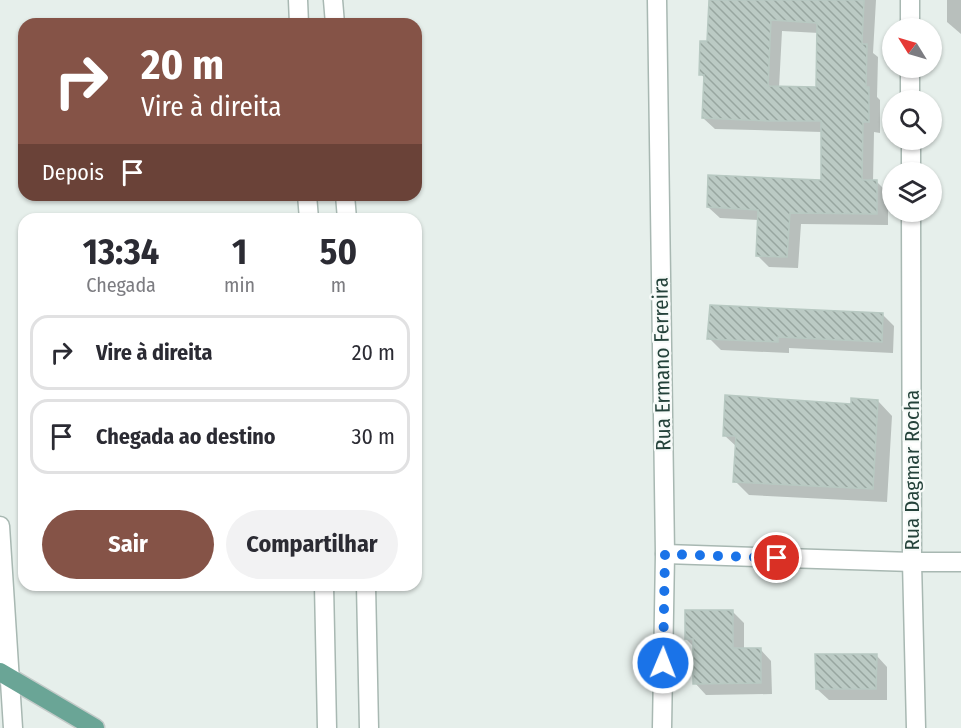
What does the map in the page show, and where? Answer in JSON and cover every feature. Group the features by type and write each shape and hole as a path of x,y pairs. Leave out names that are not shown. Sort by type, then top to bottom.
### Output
{"main road":[{"path":"5,675 95,728"}],"street":[{"path":"298,0 299,18"},
{"path":"333,0 334,18"},
{"name":"Rua Ermano Ferreira","path":"657,0 665,554 662,728"},
{"path":"910,0 910,18"},
{"name":"Rua Dagmar Rocha","path":"911,222 912,562 916,728"},
{"path":"0,526 5,675 13,728"},
{"path":"665,554 961,562"},
{"path":"324,591 327,728"},
{"path":"366,591 369,728"}],"building":[{"path":"709,0 864,0 862,44 867,44 866,87 869,87 869,122 863,122 862,180 877,180 877,214 790,213 787,257 756,256 758,210 707,207 708,175 821,180 821,121 702,118 704,75 699,75 700,41 707,41","holes":["771,20 817,23 816,87 768,86"]},
{"path":"710,305 883,313 882,342 778,337 778,342 707,339"},
{"path":"725,395 851,404 851,398 878,400 873,489 733,482 736,436 723,436"},
{"path":"685,610 733,610 733,648 761,648 761,683 693,684 693,639 685,639"},
{"path":"815,654 877,654 876,689 816,689"}],"route":[{"path":"663,663 665,554 777,558"}]}
